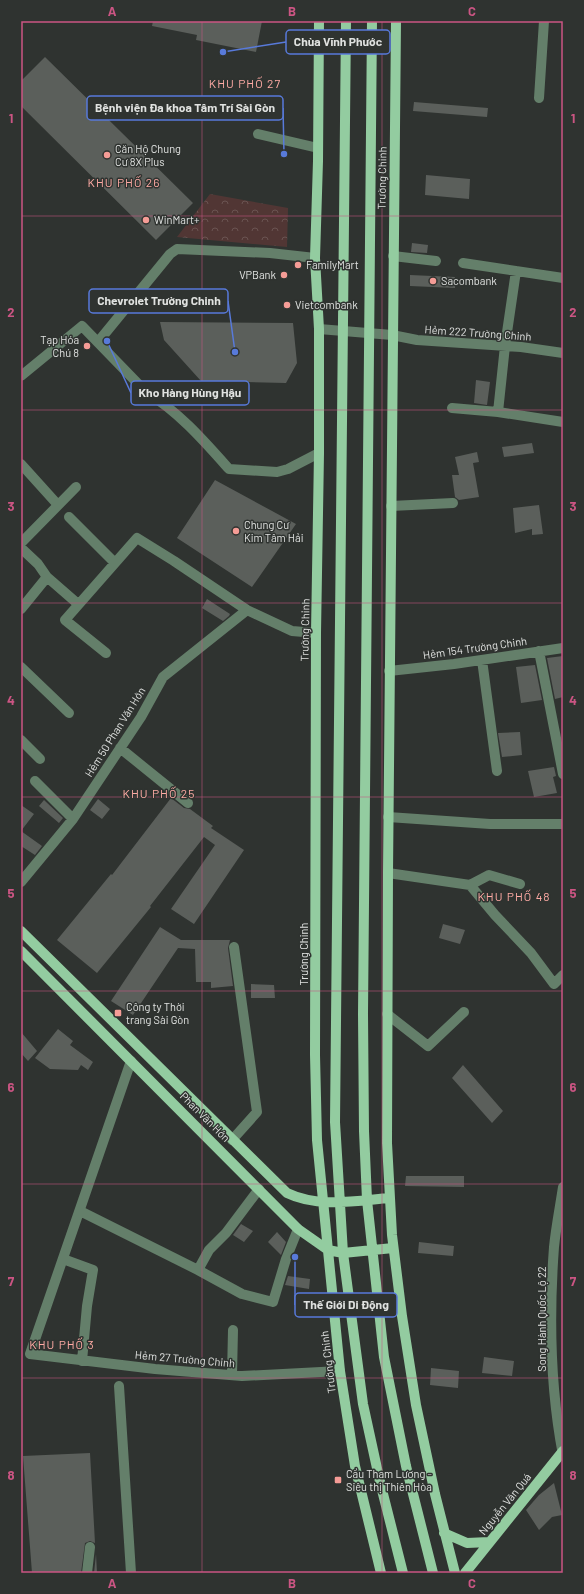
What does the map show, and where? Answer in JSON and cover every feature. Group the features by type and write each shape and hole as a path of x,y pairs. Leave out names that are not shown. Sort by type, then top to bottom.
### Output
{"main road":[{"name":"Trường Chinh","path":"319,21 315,258 319,329 320,453 316,633 315,1055 317,1140 340,1371 355,1466 381,1573"},
{"path":"346,21 335,1122 343,1253 363,1404 376,1466 403,1573"},
{"name":"Trường Chinh","path":"372,21 363,1014 364,1131 371,1251 384,1356 406,1466 433,1573"},
{"name":"Trường Chinh","path":"396,21 388,817 387,1143 389,1198 393,1248 416,1405 444,1533 455,1573"},
{"name":"Phan Văn Hớn","path":"21,931 287,1193 298,1198 323,1202 389,1198"},
{"name":"Phan Văn Hớn","path":"21,951 298,1229 328,1250 343,1253 393,1248"},
{"path":"56,986 66,976"},
{"path":"340,1371 358,1369"},
{"name":"Nguyễn Văn Quá","path":"465,1573 563,1452"},
{"path":"444,1533 467,1543 489,1542"}],"street":[{"path":"538,98 544,21"},
{"path":"258,134 318,148"},
{"path":"98,342 170,254 177,249 270,253 315,258"},
{"path":"393,256 436,261"},
{"path":"463,263 563,278"},
{"path":"498,412 505,346 516,272"},
{"path":"21,376 82,326 146,392 156,398 196,431 229,469 277,472 288,469 320,453"},
{"path":"319,329 392,335"},
{"name":"Hẻm 222 Trường Chinh","path":"392,335 416,340 505,346 563,353"},
{"path":"452,408 498,412 563,422"},
{"path":"21,464 58,505"},
{"path":"21,543 76,487"},
{"path":"391,506 452,503"},
{"path":"69,517 115,563"},
{"path":"106,653 65,620 137,538 174,561 246,610 292,631 316,633"},
{"path":"21,548 38,564 47,577 78,604"},
{"path":"21,609 47,577"},
{"name":"Hẻm 50 Phan Văn Hớn","path":"21,882 73,819 141,717 163,677 246,610"},
{"name":"Hẻm 154 Trường Chinh","path":"390,671 482,660 563,648"},
{"path":"539,651 563,774"},
{"path":"482,660 497,772"},
{"path":"21,667 69,713"},
{"path":"21,740 40,759"},
{"path":"120,748 188,803"},
{"path":"35,781 73,819"},
{"path":"388,817 490,824 563,824"},
{"path":"388,873 470,885 489,875 520,884"},
{"path":"470,885 530,953 554,984 563,975"},
{"path":"232,1140 257,1112 234,947"},
{"path":"387,1014 428,1046 464,1012"},
{"path":"82,1360 87,1306 93,1270 63,1259 131,1061"},
{"name":"Song Hành Quốc Lộ 22","path":"563,1187 554,1247 552,1328 555,1400 563,1452"},
{"path":"198,1270 209,1250 226,1233 259,1189"},
{"path":"80,1210 242,1294 273,1302 286,1259 298,1229"},
{"name":"Hẻm 27 Trường Chinh","path":"63,1259 30,1354 155,1369 232,1375 340,1371"},
{"path":"232,1375 233,1330"},
{"path":"119,1386 131,1573"},
{"path":"87,1573 90,1547"}],"green space":[{"path":"210,194 288,208 287,247 177,237"}],"building":[{"path":"153,21 262,21 256,52 196,40 197,35 152,26"},
{"name":"Căn Hộ Chung Cư 8X Plus","path":"45,57 193,203 156,240 21,106 21,81"},
{"path":"414,102 488,108 487,117 413,111"},
{"path":"426,175 470,179 469,199 425,195"},
{"path":"412,243 428,245 427,253 411,252"},
{"name":"Sacombank","path":"410,275 455,277 455,288 410,286"},
{"path":"160,322 293,323 297,363 286,383 201,381 164,340"},
{"path":"476,380 490,382 487,405 474,403"},
{"path":"532,443 534,453 504,457 502,447"},
{"path":"477,452 479,462 473,463 479,497 459,500 455,497 452,475 459,475 455,457"},
{"name":"Chung Cư Kim Tâm Hải","path":"215,480 296,524 252,587 177,538"},
{"path":"539,505 543,534 532,535 532,529 515,533 513,508"},
{"path":"207,599 230,614 229,616 223,621 202,608"},
{"path":"563,656 563,697 555,699 547,658"},
{"path":"535,665 542,700 521,703 516,667"},
{"path":"520,732 522,755 502,757 498,733"},
{"path":"554,767 556,776 553,777 557,793 534,797 528,771"},
{"path":"171,798 184,808 190,809 213,826 211,828 244,850 194,924 171,909 215,845 204,837 150,906 151,907 97,973 57,940 111,874 112,875"},
{"path":"98,799 110,809 102,819 90,810"},
{"path":"44,800 63,818 59,823 39,806"},
{"path":"21,805 34,814 21,831"},
{"path":"21,831 42,846 35,855 21,846"},
{"path":"443,924 465,930 460,944 439,938"},
{"path":"160,927 181,940 230,940 228,948 233,986 211,988 211,982 196,982 195,949 178,948 133,1015 111,1001"},
{"path":"251,984 274,985 275,998 251,998"},
{"path":"58,1029 73,1041 70,1045 93,1062 88,1070 81,1065 78,1070 50,1069 35,1058"},
{"path":"21,1032 37,1051 28,1061 21,1053"},
{"path":"463,1065 503,1111 492,1123 452,1078"},
{"path":"406,1176 464,1176 464,1187 405,1186"},
{"path":"241,1224 253,1231 244,1242 233,1235"},
{"path":"277,1232 286,1242 281,1255 268,1242"},
{"path":"419,1242 454,1246 453,1256 418,1253"},
{"path":"288,1276 310,1279 309,1289 285,1285"},
{"path":"484,1357 514,1361 512,1376 482,1373"},
{"path":"431,1368 459,1371 458,1388 430,1385"},
{"path":"90,1453 95,1543 90,1541 85,1543 81,1573 32,1573 23,1456"},
{"path":"554,1483 562,1515 552,1517 539,1530 526,1510 539,1495"},
{"path":"96,1554 97,1573 94,1573"}],"place":[{"name":"Chùa Vĩnh Phước","path":"223,52"},
{"name":"Bệnh viện Đa khoa Tâm Trí Sài Gòn","path":"284,154"},
{"name":"Căn Hộ Chung Cư 8X Plus","path":"107,155"},
{"name":"WinMart+","path":"146,220"},
{"name":"FamilyMart","path":"298,265"},
{"name":"VPBank","path":"284,275"},
{"name":"Sacombank","path":"433,281"},
{"name":"Vietcombank","path":"287,305"},
{"name":"Kho Hàng Hùng Hậu","path":"107,341"},
{"name":"Tạp Hóa Chú 8","path":"87,346"},
{"name":"Chevrolet Trường Chinh","path":"235,352"},
{"name":"Chung Cư Kim Tâm Hải","path":"236,531"},
{"name":"Công ty Thời trang Sài Gòn","path":"118,1013"},
{"name":"Thế Giới Di Động","path":"295,1257"},
{"name":"Cầu Tham Lương - Siêu thị Thiên Hòa","path":"338,1480"}],"district":[{"name":"KHU PHỐ 27","path":"245,84"},
{"name":"KHU PHỐ 26","path":"124,183"},
{"name":"KHU PHỐ 25","path":"159,794"},
{"name":"KHU PHỐ 48","path":"514,897"},
{"name":"KHU PHỐ 3","path":"62,1345"}]}
